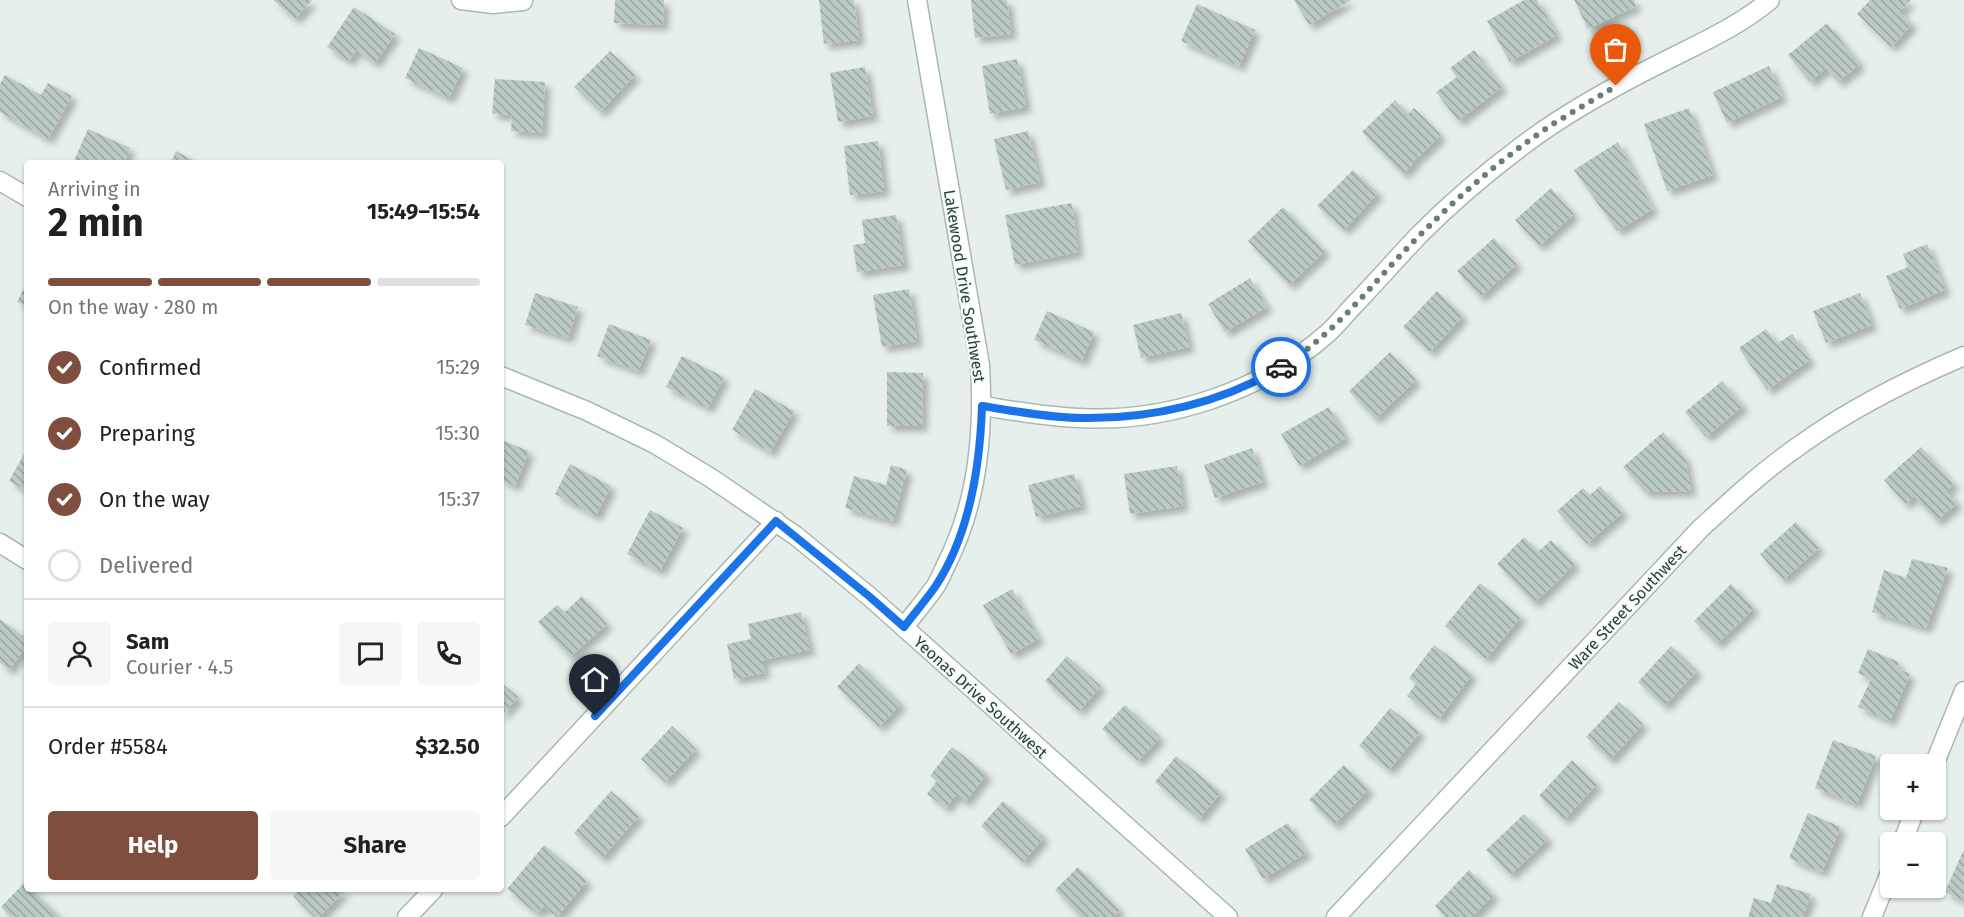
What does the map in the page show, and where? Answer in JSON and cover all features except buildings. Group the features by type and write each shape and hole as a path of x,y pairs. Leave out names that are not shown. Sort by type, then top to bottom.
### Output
{"street":[{"path":"461,0 493,4 523,1"},
{"name":"Lakewood Drive Southwest","path":"904,627 936,586 955,547 969,506 980,448 982,406 978,353 917,0"},
{"path":"982,406 1081,418 1127,417 1174,410 1220,396 1262,379 1299,356 1330,331 1420,234 1469,187 1522,146 1553,124 1616,86 1721,32 1770,0"},
{"path":"0,181 24,195"},
{"name":"Ware Street Southwest","path":"1336,917 1701,528 1751,482 1802,443 1850,412 1917,376 1964,356"},
{"name":"Yeonas Drive Southwest","path":"504,377 587,411 655,444 776,521 870,597 1228,917"},
{"path":"504,813 776,521"},
{"path":"0,543 24,558"},
{"path":"1938,754 1964,691"},
{"path":"407,917 431,892"},
{"path":"1872,917 1880,897"}],"way so far":[{"path":"1281,367 1330,331 1420,234 1469,187 1553,124 1616,86"}],"route":[{"path":"595,716 776,521 904,627 936,586 955,547 969,506 980,448 982,406 1081,418 1127,417 1174,410 1220,396 1262,379 1281,367"}]}
